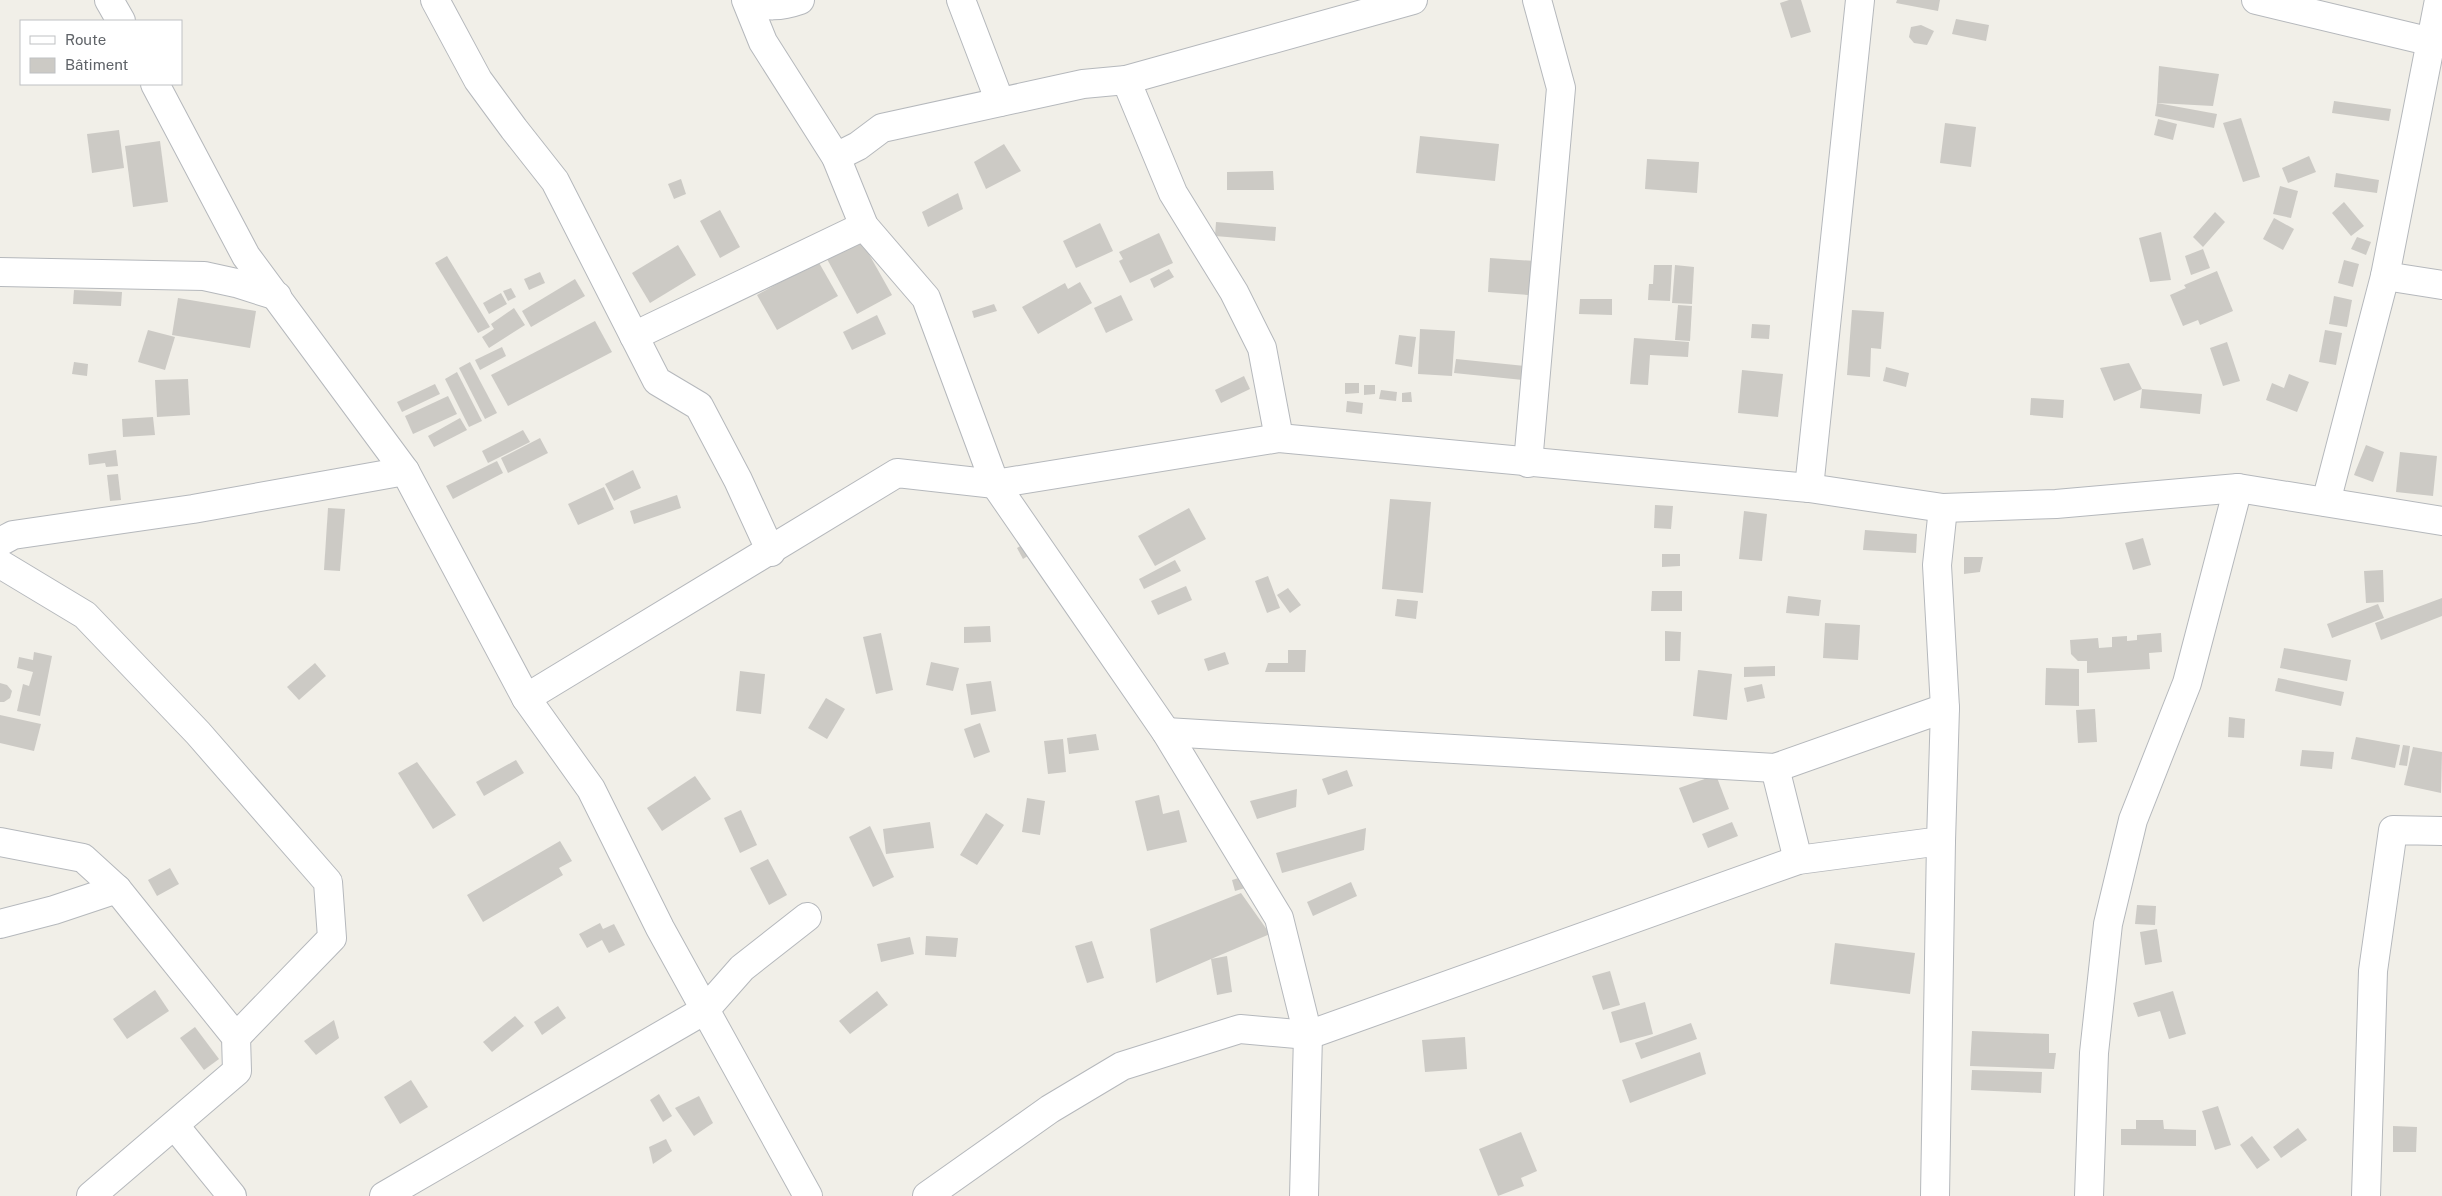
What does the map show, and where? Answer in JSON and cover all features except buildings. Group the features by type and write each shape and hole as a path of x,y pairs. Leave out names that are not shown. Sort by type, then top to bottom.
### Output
{"street":[{"path":"109,0 119,20"},
{"path":"435,0 478,80 555,181 657,381 699,406 738,480 771,552"},
{"path":"746,0 768,7 783,6 800,0"},
{"path":"746,0 763,42 836,157 864,226 926,298 995,484 1166,732 1279,918 1308,1035 1304,1196"},
{"path":"961,0 1000,102"},
{"path":"836,157 858,146 882,128 1083,84 1126,80 1413,0"},
{"path":"1528,463 1561,88 1537,0"},
{"path":"1809,488 1860,0"},
{"path":"2256,0 2432,42"},
{"path":"2326,502 2385,276 2432,42 2438,0"},
{"path":"1126,80 1173,193 1234,292 1262,348 1279,438"},
{"path":"156,85 246,256 405,472 526,698 590,789 660,928 808,1196"},
{"path":"634,336 864,226"},
{"path":"0,272 204,276 236,282 277,296"},
{"path":"2385,276 2442,285"},
{"path":"526,698 771,552 897,474 995,484 1279,438 1528,463 1809,488 1943,508 2056,504 2238,488 2442,521"},
{"path":"236,1037 332,938 328,882 198,733 85,615 1,560 13,535 193,510 405,472"},
{"path":"2089,1196 2094,1053 2108,924 2133,820 2187,683 2238,488"},
{"path":"1935,1196 1945,708 1937,565 1943,508"},
{"path":"1166,732 1775,768 1945,708"},
{"path":"1775,768 1798,860"},
{"path":"2366,1196 2373,971 2393,830 2442,831"},
{"path":"927,1196 1050,1109 1122,1066 1240,1030 1308,1035 1798,860 1941,841"},
{"path":"0,842 82,858 117,889 236,1037 237,1071 91,1196"},
{"path":"0,924 54,910 117,889"},
{"path":"384,1196 705,1010 742,968 807,917"},
{"path":"175,1126 232,1196"}]}
